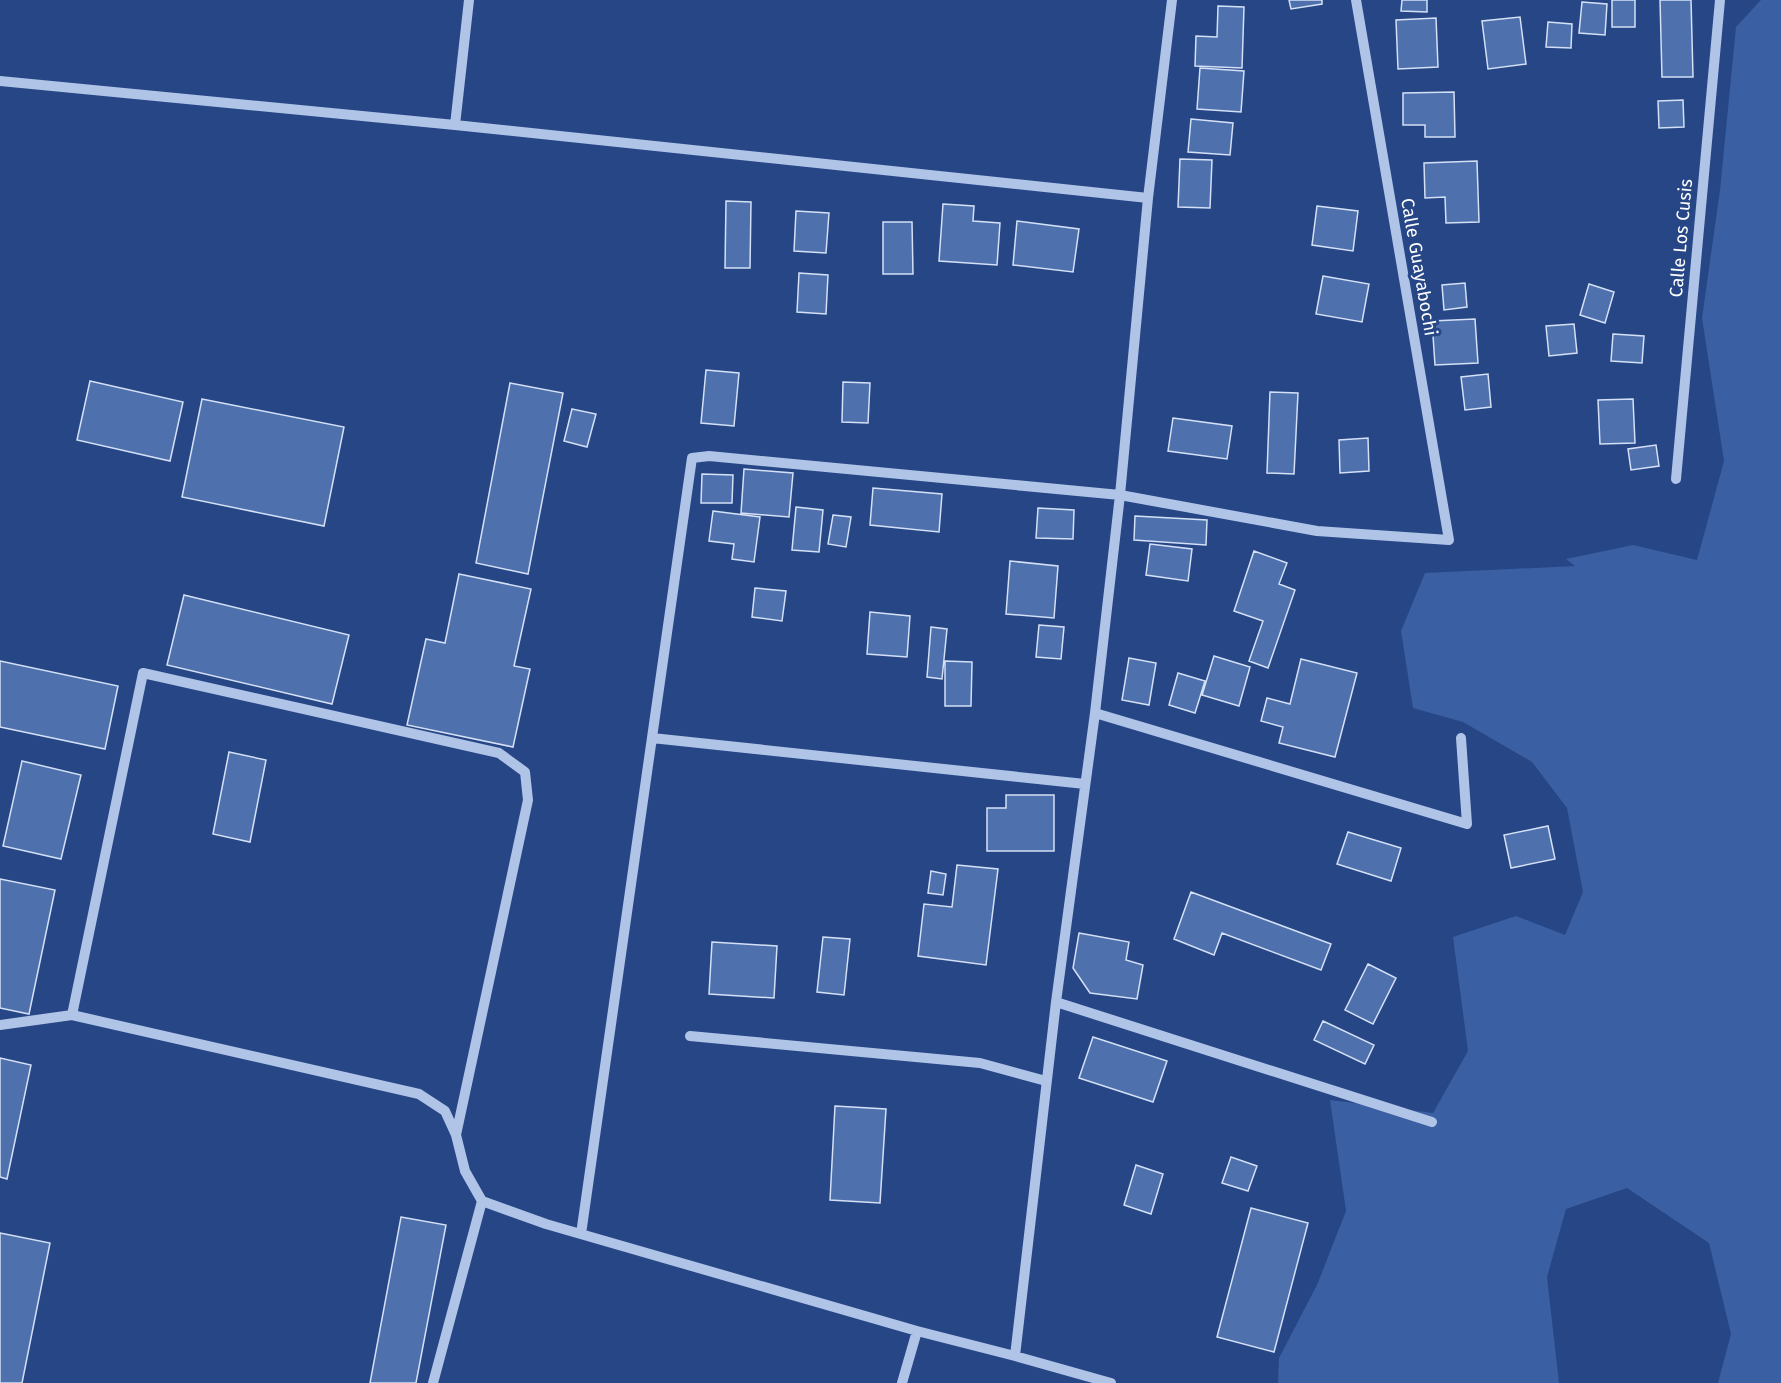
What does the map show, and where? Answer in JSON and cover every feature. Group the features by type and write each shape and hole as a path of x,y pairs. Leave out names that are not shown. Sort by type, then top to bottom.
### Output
{"street":[{"path":"455,125 469,0"},
{"path":"1015,1356 1046,1081 1095,713 1120,495 1148,198 1172,0"},
{"name":"Calle Guayabochi","path":"1120,495 1317,531 1449,540 1356,0"},
{"name":"Calle Los Cusis","path":"1676,479 1720,0"},
{"path":"0,81 455,125 1148,198"},
{"path":"581,1234 692,458 709,456 1120,495"},
{"path":"72,1015 143,673 499,753 525,772 528,800 456,1135"},
{"path":"1095,713 1467,824 1461,738"},
{"path":"652,738 1085,784"},
{"path":"1056,1002 1432,1122"},
{"path":"0,1025 72,1015 419,1094 445,1111 456,1135 465,1171 482,1201 546,1224 917,1331 1111,1383"},
{"path":"690,1036 980,1063 1046,1081"},
{"path":"433,1383 482,1201"},
{"path":"902,1383 917,1331"}],"shaded area":[{"path":"1761,0 1781,0 1781,1383 1718,1383 1731,1334 1709,1243 1627,1188 1566,1209 1547,1277 1559,1383 1278,1383 1279,1358 1317,1285 1346,1211 1330,1100 1433,1113 1468,1051 1453,937 1516,916 1565,935 1583,892 1567,808 1532,762 1463,722 1413,708 1401,631 1425,573 1575,566 1566,559 1633,545 1697,560 1724,461 1702,318 1720,190 1736,27"}],"building":[{"path":"1289,0 1322,0 1322,4 1291,9"},
{"path":"1402,0 1427,0 1427,12 1401,11"},
{"path":"1612,0 1635,0 1635,27 1612,27"},
{"path":"1660,0 1691,0 1693,77 1662,77"},
{"path":"1582,2 1607,4 1605,35 1579,33"},
{"path":"1218,6 1244,7 1242,68 1195,66 1196,36 1217,37"},
{"path":"1520,17 1526,64 1488,69 1482,21"},
{"path":"1436,18 1438,67 1398,69 1396,20"},
{"path":"1548,22 1572,24 1571,48 1546,47"},
{"path":"1200,68 1244,71 1241,112 1197,109"},
{"path":"1454,92 1455,137 1425,137 1425,125 1403,125 1403,93"},
{"path":"1683,100 1684,127 1659,128 1658,101"},
{"path":"1191,119 1233,123 1230,155 1188,152"},
{"path":"1180,159 1212,160 1210,208 1178,207"},
{"path":"1477,161 1479,222 1446,223 1445,197 1425,198 1424,163"},
{"path":"726,201 751,202 750,268 725,268"},
{"path":"943,204 974,206 973,221 1000,223 997,265 939,261"},
{"path":"1317,206 1358,211 1353,251 1312,245"},
{"path":"796,211 829,213 826,253 794,251"},
{"path":"1017,221 1079,229 1073,272 1013,265"},
{"path":"883,222 912,222 913,274 883,274"},
{"path":"799,273 828,275 826,314 797,312"},
{"path":"1323,276 1369,284 1362,322 1316,314"},
{"path":"1465,283 1467,307 1444,310 1442,285"},
{"path":"1589,284 1614,292 1605,323 1580,315"},
{"path":"1475,319 1478,363 1435,365 1432,321"},
{"path":"1574,324 1577,353 1549,356 1546,326"},
{"path":"1613,334 1644,336 1642,363 1611,361"},
{"path":"706,370 739,373 734,426 701,423"},
{"path":"1488,374 1491,407 1465,410 1461,377"},
{"path":"90,381 183,402 170,461 77,440"},
{"path":"843,382 870,383 868,423 842,422"},
{"path":"510,383 563,393 528,574 476,563"},
{"path":"1270,392 1298,393 1294,474 1267,473"},
{"path":"202,399 344,427 324,526 182,497"},
{"path":"1633,399 1635,443 1600,444 1598,400"},
{"path":"572,409 596,414 587,447 564,441"},
{"path":"1173,418 1232,426 1227,459 1168,451"},
{"path":"1368,438 1369,471 1340,473 1339,440"},
{"path":"1656,445 1659,466 1631,470 1628,449"},
{"path":"744,469 793,473 789,517 741,513"},
{"path":"702,474 733,475 732,503 701,503"},
{"path":"873,488 942,494 939,532 870,525"},
{"path":"796,507 823,510 819,552 792,550"},
{"path":"1038,508 1074,510 1073,539 1036,538"},
{"path":"713,511 760,517 754,562 732,559 734,544 709,541"},
{"path":"833,515 851,517 846,547 828,544"},
{"path":"1135,516 1207,520 1206,545 1134,540"},
{"path":"1150,544 1192,549 1188,581 1146,575"},
{"path":"1254,551 1287,563 1279,584 1295,590 1268,668 1249,661 1263,621 1234,611"},
{"path":"1010,561 1058,566 1054,618 1006,614"},
{"path":"459,574 531,589 514,666 530,669 513,747 407,725 426,639 445,643"},
{"path":"755,588 786,591 782,621 752,617"},
{"path":"184,595 349,635 332,704 167,665"},
{"path":"870,612 910,616 907,657 867,654"},
{"path":"1039,625 1064,627 1061,659 1036,657"},
{"path":"931,627 947,629 942,679 927,677"},
{"path":"1214,656 1250,667 1239,706 1202,695"},
{"path":"1129,658 1156,663 1149,705 1122,700"},
{"path":"1301,659 1357,673 1335,757 1279,743 1283,727 1261,721 1267,698 1290,704"},
{"path":"0,661 118,686 105,749 0,727"},
{"path":"945,661 972,662 971,706 945,706"},
{"path":"1178,673 1205,681 1195,713 1169,705"},
{"path":"229,752 266,760 250,842 213,834"},
{"path":"22,761 81,775 61,859 3,846"},
{"path":"1006,795 1054,795 1054,851 987,851 987,808 1006,808"},
{"path":"1548,826 1555,859 1511,868 1504,835"},
{"path":"1348,832 1401,848 1391,881 1337,864"},
{"path":"957,865 998,869 986,965 918,956 924,904 952,907"},
{"path":"931,871 946,874 943,895 928,893"},
{"path":"0,879 55,890 29,1014 0,1008"},
{"path":"1191,892 1331,944 1321,970 1222,933 1214,955 1174,939"},
{"path":"1079,933 1129,942 1126,960 1143,965 1137,999 1090,993 1073,968"},
{"path":"823,937 850,939 844,995 817,992"},
{"path":"712,942 777,946 774,998 709,994"},
{"path":"1368,964 1396,978 1373,1024 1345,1010"},
{"path":"1323,1021 1374,1045 1365,1064 1314,1040"},
{"path":"1093,1037 1167,1061 1153,1102 1079,1078"},
{"path":"0,1058 31,1065 7,1179 0,1177"},
{"path":"835,1106 886,1109 880,1203 830,1200"},
{"path":"1231,1157 1257,1166 1248,1191 1222,1183"},
{"path":"1136,1165 1163,1174 1151,1214 1124,1205"},
{"path":"1251,1208 1308,1223 1274,1352 1217,1337"},
{"path":"401,1217 446,1225 416,1383 370,1383"},
{"path":"0,1233 50,1243 22,1383 0,1383"}]}
